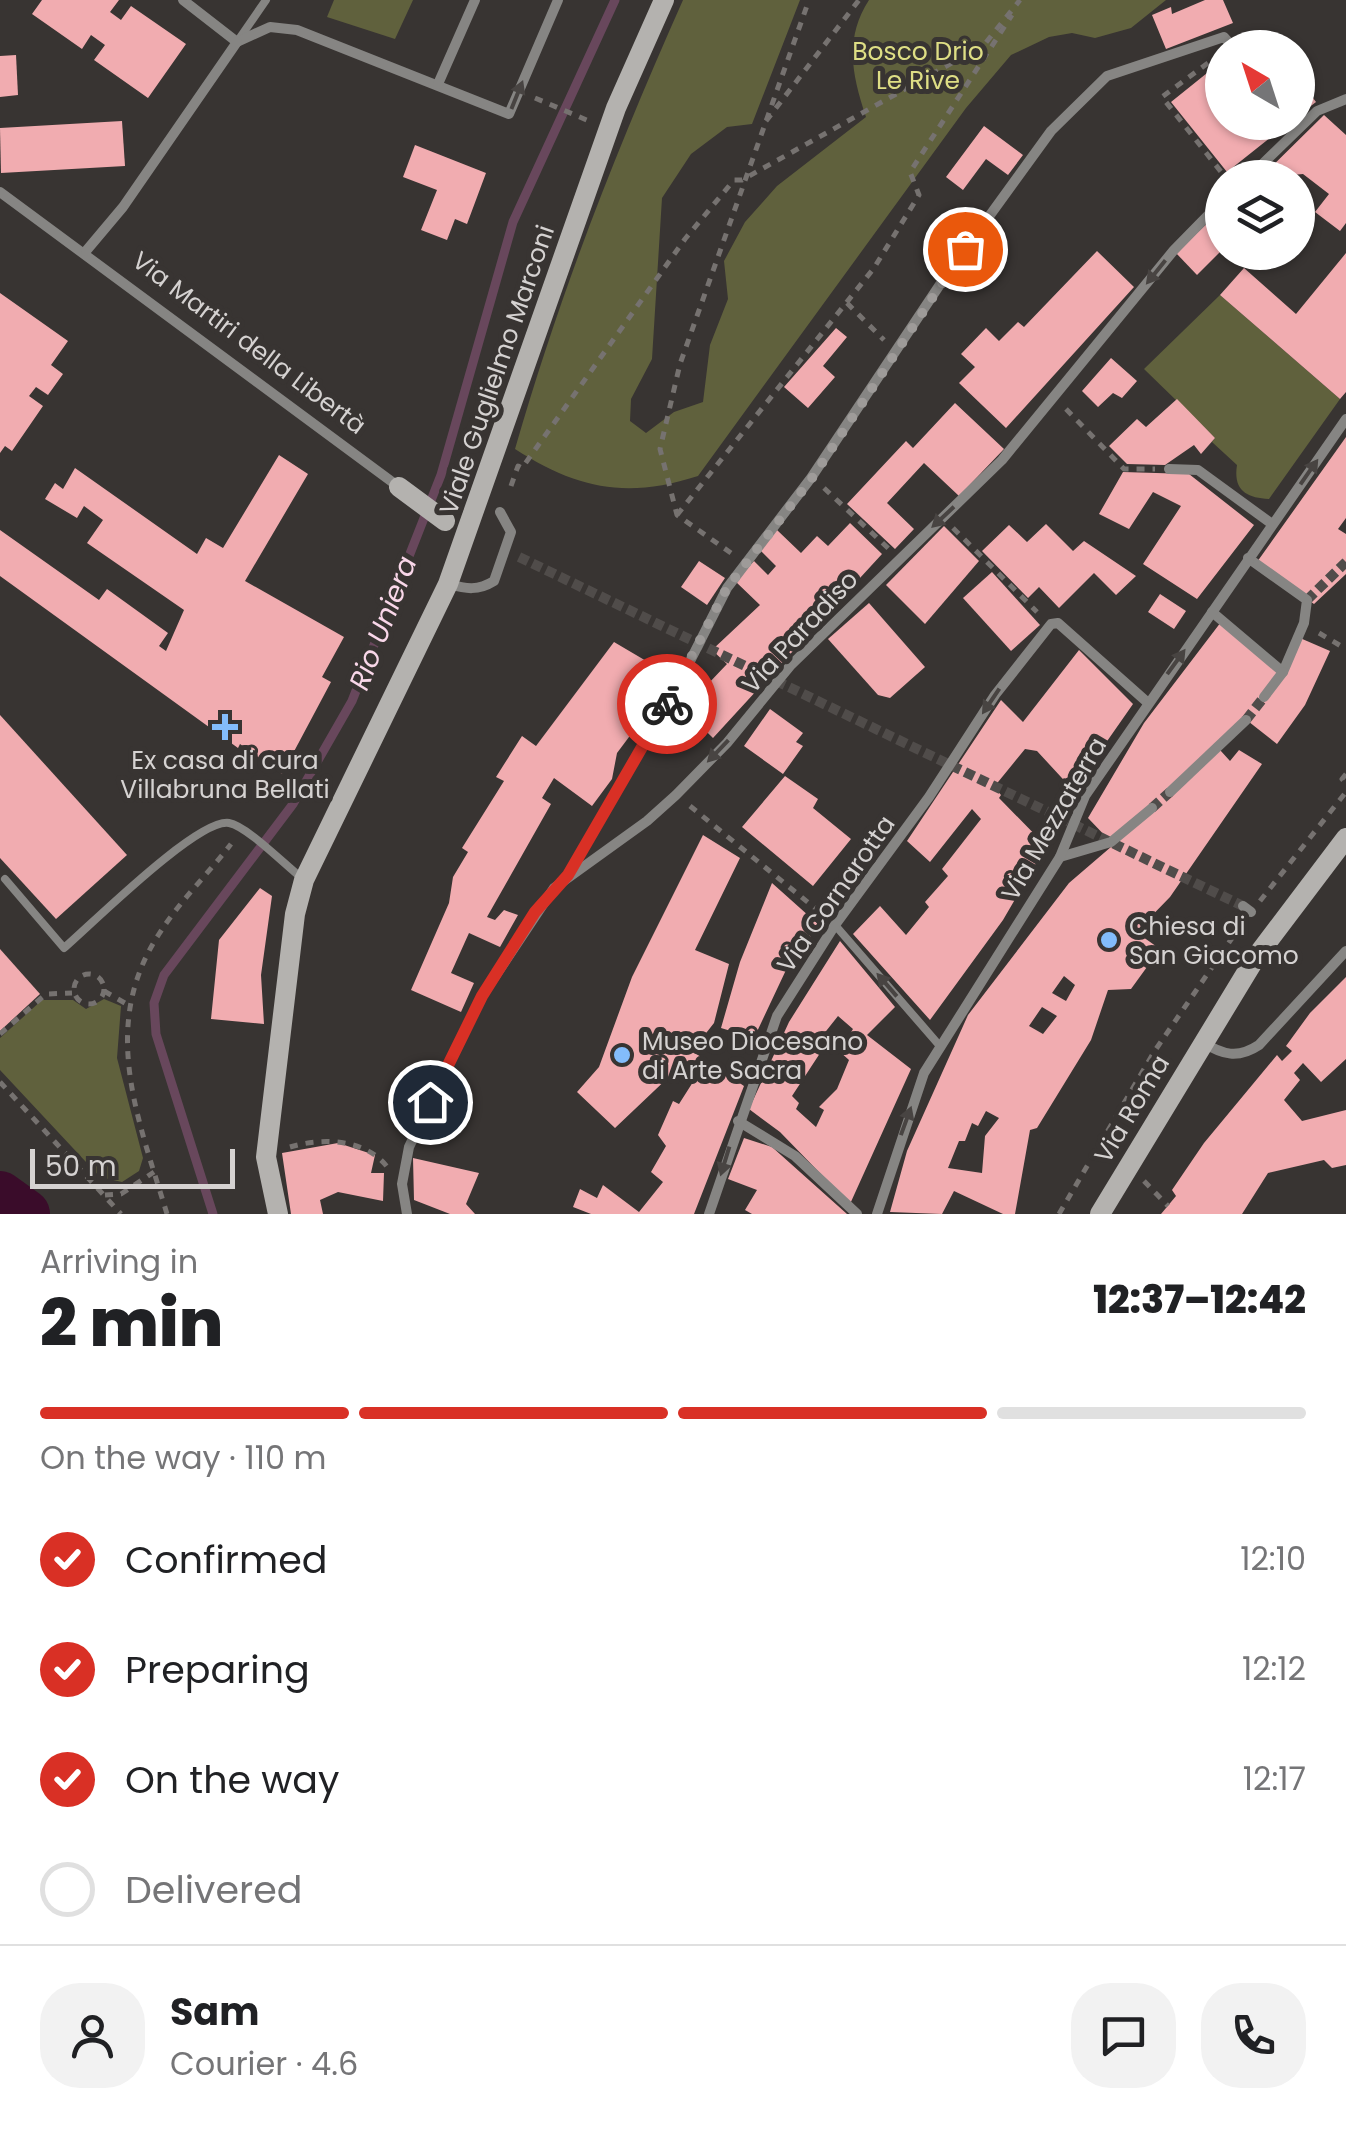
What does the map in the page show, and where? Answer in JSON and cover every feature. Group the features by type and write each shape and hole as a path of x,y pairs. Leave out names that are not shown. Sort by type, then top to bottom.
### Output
{"street":[{"path":"183,0 237,42"},
{"path":"438,84 475,0"},
{"path":"86,251 123,207 237,42 270,27 297,30 509,114 558,0"},
{"name":"Viale Guglielmo Marconi","path":"278,1214 266,1157 294,928 304,880 448,584 608,128 664,0"},
{"path":"568,875 681,680 727,588 812,478 1031,156 1086,92 1108,76 1205,43"},
{"path":"1266,160 1316,111 1346,99"},
{"name":"Via Martiri della Libertà","path":"0,192 86,251 443,519 468,531"},
{"name":"Via Paradiso","path":"407,1214 405,1159 430,1102 510,950 568,875 647,822 727,743 790,666 1002,460 1174,250 1205,218"},
{"name":"Via Mezzaterra","path":"877,1214 900,1134 938,1044 1060,857 1085,796 1346,419"},
{"path":"1169,469 1198,470 1272,524"},
{"path":"448,584 483,588 494,581 511,532 500,512"},
{"path":"507,550 519,557"},
{"path":"1248,558 1307,600 1304,623 1283,672 1264,696"},
{"path":"1212,612 1283,672"},
{"path":"1051,624 1058,624 1085,644 1147,702"},
{"name":"Via Cornarotta","path":"709,1214 738,1121 778,1016 835,924 929,797 995,695 1051,624"},
{"path":"1170,792 1246,720"},
{"path":"1060,857 1111,842 1152,808"},
{"path":"1201,1041 1256,957 1346,838"},
{"name":"Via Roma","path":"1100,1214 1201,1041 1231,1055 1245,1054 1259,1045 1346,952"},
{"path":"738,1121 795,1156 857,1214"}],"lane":[{"path":"237,42 266,0"},
{"path":"4,879 64,948 206,826 226,822 244,831 304,880"},
{"path":"835,924 938,1044"}],"path":[{"path":"745,562 677,515 660,449 680,364 742,180 809,0"},
{"path":"762,126 859,0"},
{"path":"518,466 522,468 734,180 742,180 984,44 1021,0"},
{"path":"677,515 847,303 920,195 910,172 1021,0"},
{"path":"1205,65 1162,96 1212,160"},
{"path":"518,91 608,128"},
{"path":"847,303 895,351"},
{"path":"1054,396 1124,469 1143,469"},
{"path":"812,478 899,558"},
{"path":"943,517 1051,624"},
{"path":"1304,623 1346,649"},
{"path":"1346,774 1342,779 1346,783"},
{"path":"1059,1214 1163,1037 1247,909 1346,792"},
{"path":"676,794 835,924"},
{"path":"167,1214 129,1092 124,1056 130,1006 144,960 160,931 244,831"},
{"path":"0,1034 46,994 74,993 89,1004 98,1002 104,992 101,980 88,974 78,978 74,993"},
{"path":"104,992 130,1006"},
{"path":"0,1082 122,1214"},
{"path":"280,1150 338,1140 378,1153 391,1172"},
{"path":"105,1194 121,1194 154,1172"}],"green space":[{"path":"334,0 413,0 395,39 327,17"},
{"name":"Bosco Drio Le Rive","path":"683,0 800,0 752,124 727,127 691,154 662,198 652,359 631,399 630,421 646,433 674,412 703,402 710,345 728,299 724,261 745,222 777,186 866,117 857,86 853,43 869,0 1166,0 1131,28 1095,38 1072,33 1049,37 1011,55 966,108 698,476 648,487 603,486 560,473 515,449 591,222"},
{"path":"1220,295 1340,399 1269,499 1243,491 1237,481 1237,465 1144,369"},
{"path":"104,999 121,1006 117,1058 143,1158 139,1171 122,1182 100,1177 0,1070 0,1038 42,1000 73,1000 86,1009"}],"building":[{"path":"42,0 119,0 110,12 121,20 131,6 186,44 148,98 94,60 105,45 91,35 82,49 32,14"},
{"path":"1205,0 1223,0 1233,23 1205,30 1205,34 1166,49 1152,15 1171,7 1172,14"},
{"path":"16,55 18,95 0,97 0,56"},
{"path":"1205,75 1205,140 1267,140 1242,160 1217,160 1171,102"},
{"path":"1324,115 1346,135 1346,223 1340,231 1315,212 1329,194 1315,183 1315,160 1278,160 1299,140 1315,140 1315,124"},
{"path":"122,121 125,166 1,173 0,128"},
{"path":"984,126 1023,155 1008,175 986,159 963,190 946,177"},
{"path":"415,145 486,173 467,224 455,219 447,240 421,230 437,190 403,177"},
{"path":"1205,225 1205,267 1197,275 1176,253"},
{"path":"1097,251 1134,287 1006,428 959,383 975,367 961,354 986,328 999,341 1018,322 1024,327"},
{"path":"1346,253 1346,392 1340,399 1220,295 1246,270 1296,314"},
{"path":"0,293 68,341 51,365 63,374 48,395 36,387 29,396 43,406 12,451 5,446 0,453"},
{"path":"836,328 847,337 823,366 835,377 808,408 784,387"},
{"path":"1111,358 1137,381 1122,398 1113,393 1098,407 1082,391"},
{"path":"1177,399 1215,438 1201,454 1194,445 1165,465 1127,464 1109,446 1137,419 1146,427"},
{"path":"955,403 1004,449 959,496 924,463 887,503 914,529 895,549 847,504 906,441 913,448"},
{"path":"1346,437 1346,518 1338,529 1346,534 1346,574 1314,604 1257,562"},
{"path":"279,455 308,474 245,581 344,637 322,677 331,682 282,774 240,744 238,748 0,576 0,530 99,600 107,589 168,633 159,646 166,651 184,610 87,543 103,520 84,506 77,518 45,499 55,483 63,489 75,468 197,554 206,538 223,548"},
{"path":"1123,472 1189,474 1254,525 1197,599 1143,564 1181,506 1153,492 1129,529 1099,514"},
{"path":"850,523 882,554 713,738 671,697 694,673 707,685 727,664 712,650 760,605 735,581 754,561 768,575 776,566 759,549 777,530 801,553 817,536 828,546"},
{"path":"1046,524 1073,551 1084,541 1136,576 1116,595 1094,573 1059,608 1039,587 1028,598 982,551 1009,525 1027,542"},
{"path":"944,526 979,561 925,624 886,585"},
{"path":"699,561 725,578 707,605 681,587"},
{"path":"992,572 1040,625 1011,651 963,598"},
{"path":"1160,594 1186,611 1174,629 1148,612"},
{"path":"869,603 925,667 890,698 878,695 828,639"},
{"path":"1221,622 1279,673 1300,638 1330,651 1305,705 1277,744 1244,718 1220,750 1230,761 1239,750 1262,764 1170,897 1136,932 1160,949 1131,989 1108,990 1091,1040 1037,1128 1030,1130 1015,1214 1003,1214 954,1191 942,1214 890,1212 907,1151 968,1015 1069,883 1154,810 1111,842 1088,818 1144,723","holes":["1064,976 1075,985 1066,1001 1052,993","1042,1007 1057,1016 1043,1034 1029,1026","986,1111 999,1118 985,1136 982,1173 948,1168 959,1141 965,1141 972,1123 978,1126"]},
{"path":"614,642 653,665 630,695 650,709 617,753 612,779 592,806 554,778 542,798 551,804 487,917 495,920 504,910 518,915 500,947 469,933 451,973 474,983 461,1012 411,990 449,903 453,877 468,852 462,848 504,781 496,777 522,736 536,746"},
{"path":"1079,650 1133,704 1073,790 1037,751 1025,749 994,787 1001,795 999,798 1046,846 1003,920 930,1020 853,934 880,906 906,935 929,907 925,902 948,876 942,869 981,819 972,809 930,862 907,841 1001,700 1023,722"},
{"path":"770,709 803,733 796,742 803,746 783,774 744,746"},
{"path":"0,715 127,855 56,919 0,858"},
{"path":"785,776 818,799 813,808 851,839 813,886 742,827"},
{"path":"703,835 740,858 695,950 729,964 714,1023 692,1051 744,1086 694,1214 591,1214 573,1207 580,1189 597,1198 603,1185 639,1212 663,1182 651,1172 666,1146 658,1135 673,1101 679,1104 693,1082 674,1072 615,1128 577,1092 599,1067 632,977"},
{"path":"772,883 819,925 786,970 754,1038 721,1028 740,962"},
{"path":"260,888 272,896 261,975 264,1024 211,1019 219,940"},
{"path":"840,941 895,1007 867,1035 911,1069 850,1204 780,1132 749,1109 789,1022","holes":["838,1016 853,1029 839,1051 849,1060 837,1089 819,1107 824,1110 816,1127 796,1109 799,1103 792,1096 826,1044 819,1040"]},
{"path":"0,949 40,994 0,1031"},
{"path":"1346,977 1346,1059 1321,1082 1303,1063 1294,1073 1300,1080 1284,1100 1302,1121 1346,1110 1346,1165 1332,1168 1324,1160 1268,1173 1242,1214 1161,1214 1176,1196 1172,1190 1204,1143 1277,1055 1282,1061 1292,1051 1286,1046 1310,1013"},
{"path":"744,1138 772,1147 847,1214 752,1214 745,1210 757,1190 728,1179"},
{"path":"338,1143 375,1155 371,1173 384,1173 383,1201 338,1192 320,1200 323,1214 291,1214 282,1153"},
{"path":"413,1158 479,1173 466,1204 475,1214 450,1214 414,1200"}],"waterway":[{"name":"Rio Uniera","path":"213,1214 156,1034 154,1003 164,975 293,804 352,701 441,475 513,222 615,0"},
{"path":"0,1196 25,1214"}],"tunnel":[{"path":"519,557 1243,906"},
{"path":"1307,600 1346,562"},
{"path":"1246,720 1264,697"},
{"path":"1152,808 1170,792"}],"way so far":[{"path":"667,704 727,588 812,478 965,249"}],"place":[{"name":"Ex casa di cura Villabruna Bellati","path":"225,727"},
{"name":"Chiesa di San Giacomo","path":"1109,940"},
{"name":"Museo Diocesano di Arte Sacra","path":"622,1055"}],"route":[{"path":"430,1102 482,996 535,912 568,875 667,704"}]}
